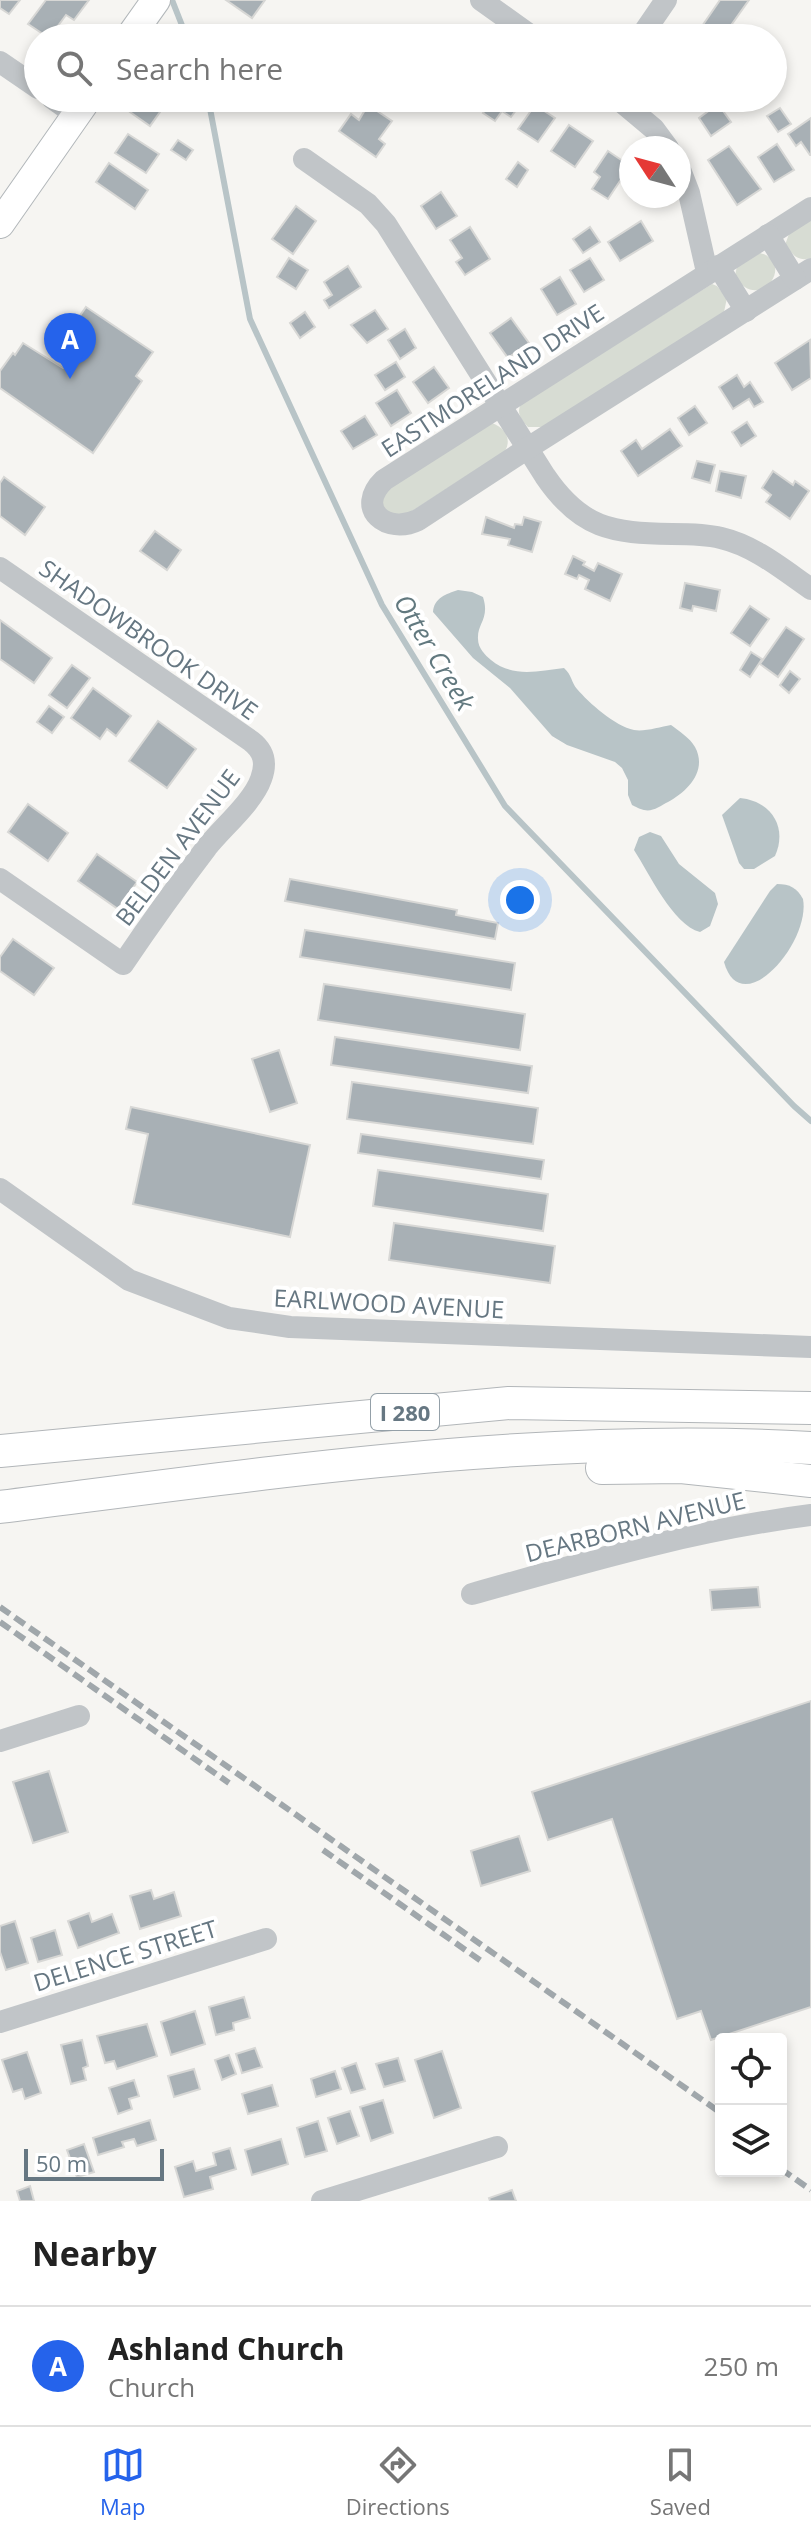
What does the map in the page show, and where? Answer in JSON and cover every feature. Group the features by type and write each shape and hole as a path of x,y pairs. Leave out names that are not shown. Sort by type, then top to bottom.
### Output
{"highway":[{"name":"I 280","path":"0,1451 509,1403 811,1408"},
{"name":"I 280","path":"0,1507 331,1465 564,1447 731,1443 811,1448"},
{"path":"331,1465 486,1470 681,1467 811,1481"}],"main road":[{"path":"139,24 156,0"},
{"path":"0,224 78,112"}],"street":[{"path":"481,0 514,24"},
{"path":"650,24 666,0"},
{"path":"0,62 24,78"},
{"path":"634,112 658,136"},
{"path":"304,159 377,213 558,494 583,517 626,533 695,534 726,539 760,553 811,589"},
{"path":"691,200 712,269 746,311"},
{"name":"EASTMORELAND DRIVE","path":"803,274 405,526 393,525 373,511 371,501 375,489 384,480 811,208"},
{"path":"768,235 803,274"},
{"name":"SHADOWBROOK DRIVE","path":"0,568 251,741 265,757"},
{"name":"BELDEN AVENUE","path":"0,879 123,964 207,848 261,782 265,757"},
{"name":"EARLWOOD AVENUE","path":"0,1189 129,1280 229,1318 290,1327 811,1347"},
{"name":"DEARBORN AVENUE","path":"472,1594 647,1544 743,1524 811,1515"},
{"path":"0,1741 79,1716"},
{"name":"DELENCE STREET","path":"0,2022 266,1939"},
{"path":"322,2201 497,2147"}],"shaded area":[{"path":"811,217 811,258 799,258 785,245 789,234"},
{"path":"760,253 770,258 775,266 774,275 763,288 754,290 744,287 735,276 737,266"},
{"path":"712,284 727,298 724,312 545,427 528,427 523,422 519,413 521,404"},
{"path":"492,423 506,434 508,442 505,451 403,517 393,520 378,500 381,492"},
{"path":"458,590 483,597 485,611 478,642 491,660 499,666 526,672 564,668 582,695 627,728 647,730 671,725 693,744 699,764 694,780 675,798 653,809 643,810 632,805 628,780 622,768 615,762 567,745 552,736 510,688 473,658 433,612 438,600"},
{"path":"740,798 760,804 774,817 778,826 775,856 754,869 744,869 739,863 722,815"},
{"path":"650,832 661,836 679,864 715,893 718,904 710,926 700,932 671,909 634,850 639,837"},
{"path":"777,884 793,887 798,892 803,899 803,917 786,954 773,970 759,980 745,984 733,979 724,962"}],"building":[{"path":"0,0 20,0 9,14 0,8"},
{"path":"46,0 89,0 74,20 66,15 59,24 28,24"},
{"path":"226,0 265,0 252,18"},
{"path":"720,0 749,0 732,24 704,24"},
{"path":"130,112 160,112 150,126"},
{"path":"364,112 378,112 392,121 379,139 385,144 376,157 339,131 351,114 359,120"},
{"path":"484,112 501,112 495,121"},
{"path":"530,112 546,112 555,118 538,142 518,129"},
{"path":"707,112 724,112 731,122 711,136 699,118"},
{"path":"783,112 791,124 778,132 767,116"},
{"path":"811,118 810,155 801,142 796,146 788,134"},
{"path":"569,125 593,141 575,167 551,151"},
{"path":"128,134 159,154 146,173 115,153"},
{"path":"178,140 193,150 186,160 171,150"},
{"path":"777,144 794,170 774,182 758,157"},
{"path":"729,146 761,189 737,205 708,160"},
{"path":"608,151 619,158 619,182 608,199 592,189 600,177 594,172"},
{"path":"518,162 528,170 517,187 506,179"},
{"path":"109,163 148,190 135,209 96,182"},
{"path":"441,192 457,216 436,229 421,206"},
{"path":"296,206 316,221 293,254 272,239"},
{"path":"641,221 653,241 620,261 608,242"},
{"path":"470,227 490,259 465,275 456,262 462,258 450,240"},
{"path":"590,227 600,242 583,253 573,239"},
{"path":"289,258 308,270 296,289 277,277"},
{"path":"590,258 604,280 584,292 570,270"},
{"path":"348,266 361,287 329,308 324,300 332,295 324,282"},
{"path":"560,277 576,304 557,315 541,289"},
{"path":"86,307 153,352 136,376 142,381 93,453 0,388 0,371 23,343 63,368 83,339 70,330"},
{"path":"375,310 388,329 367,343 351,325"},
{"path":"305,312 315,327 300,338 290,323"},
{"path":"511,318 529,343 508,358 490,333"},
{"path":"405,329 416,348 400,359 388,340"},
{"path":"810,340 811,378 792,390 775,363"},
{"path":"396,362 405,377 385,390 375,375"},
{"path":"434,367 449,388 428,403 413,382"},
{"path":"737,375 744,387 750,382 763,402 754,407 749,399 733,409 719,387"},
{"path":"397,390 411,413 391,426 376,403"},
{"path":"695,406 707,423 689,435 678,418"},
{"path":"365,416 377,435 353,449 341,431"},
{"path":"747,422 756,436 741,446 732,432"},
{"path":"670,429 682,446 638,476 621,451 636,440 642,449"},
{"path":"697,461 715,465 710,483 692,478"},
{"path":"720,471 746,476 741,498 716,491"},
{"path":"773,471 793,485 795,481 809,491 790,519 766,502 771,495 762,488"},
{"path":"4,477 45,507 25,535 0,516 0,483"},
{"path":"486,517 514,528 515,524 522,525 524,517 541,522 532,552 508,545 510,539 482,534"},
{"path":"155,531 181,550 167,570 140,551"},
{"path":"573,556 594,571 598,563 622,574 610,601 585,589 589,580 579,575 577,579 565,574"},
{"path":"685,583 720,590 716,611 693,606 692,611 680,608"},
{"path":"750,606 769,619 750,646 731,633"},
{"path":"0,620 52,658 34,683 0,659"},
{"path":"786,627 804,639 778,677 760,664"},
{"path":"751,652 762,659 750,677 740,670"},
{"path":"72,665 90,678 67,708 49,695"},
{"path":"790,671 800,679 789,693 780,685"},
{"path":"93,688 131,716 116,736 107,729 100,739 71,718"},
{"path":"49,706 64,717 52,733 37,722"},
{"path":"158,721 196,749 167,788 129,761"},
{"path":"28,804 68,833 48,861 8,832"},
{"path":"97,854 137,882 118,909 78,881"},
{"path":"290,879 457,910 456,915 498,923 495,939 285,901"},
{"path":"305,930 515,963 511,990 300,957"},
{"path":"13,939 54,968 34,995 0,971 0,957"},
{"path":"324,984 525,1014 520,1050 318,1020"},
{"path":"335,1037 532,1066 528,1093 331,1065"},
{"path":"279,1050 297,1103 270,1112 252,1059"},
{"path":"352,1082 538,1108 533,1144 347,1119"},
{"path":"131,1107 310,1145 290,1237 133,1204 148,1134 126,1129"},
{"path":"361,1134 544,1160 541,1179 358,1153"},
{"path":"378,1170 548,1194 543,1231 373,1206"},
{"path":"394,1223 555,1246 550,1283 389,1260"},
{"path":"758,1587 760,1607 712,1610 710,1590"},
{"path":"811,1701 811,2007 732,2033 715,2033 715,2039 711,2040 701,2011 677,2019 612,1819 548,1840 532,1792"},
{"path":"49,1771 68,1832 33,1843 13,1782"},
{"path":"519,1836 530,1871 481,1886 471,1851"},
{"path":"151,1890 154,1899 174,1892 181,1916 140,1929 130,1896"},
{"path":"89,1913 92,1922 112,1914 119,1933 78,1948 68,1921"},
{"path":"15,1921 28,1963 6,1970 0,1952 0,1926"},
{"path":"55,1930 62,1955 38,1962 31,1938"},
{"path":"244,1997 250,2018 233,2023 234,2030 216,2035 209,2007"},
{"path":"195,2011 205,2044 171,2055 161,2022"},
{"path":"147,2024 157,2056 117,2069 114,2061 105,2063 97,2036"},
{"path":"82,2040 88,2066 83,2068 86,2080 71,2084 61,2045"},
{"path":"255,2048 262,2067 242,2073 236,2054"},
{"path":"442,2051 461,2108 434,2118 415,2060"},
{"path":"27,2052 41,2093 25,2099 22,2089 13,2092 2,2060"},
{"path":"229,2055 236,2074 222,2080 215,2060"},
{"path":"398,2058 405,2081 384,2087 376,2064"},
{"path":"356,2063 365,2089 351,2093 342,2068"},
{"path":"194,2069 200,2089 174,2097 168,2076"},
{"path":"335,2071 341,2089 316,2097 311,2079"},
{"path":"134,2080 139,2096 129,2099 132,2109 118,2114 109,2088"},
{"path":"272,2085 278,2106 248,2114 242,2094"},
{"path":"383,2100 393,2133 371,2141 360,2107"},
{"path":"350,2111 359,2136 337,2144 328,2118"},
{"path":"150,2120 156,2140 137,2146 134,2139 122,2142 124,2147 98,2155 93,2138"},
{"path":"318,2121 327,2151 305,2157 297,2128"},
{"path":"281,2139 288,2164 252,2175 245,2150"},
{"path":"84,2144 94,2172 77,2177 67,2150"},
{"path":"230,2148 236,2169 210,2177 213,2189 184,2197 175,2167 193,2161 196,2171 216,2165 213,2153"},
{"path":"30,2186 34,2201 20,2201 17,2191"},
{"path":"512,2190 516,2201 490,2201 489,2198"}],"waterway":[{"name":"Otter Creek","path":"172,0 181,24"},
{"name":"Otter Creek","path":"211,112 250,319 382,605 505,806 811,1121"}],"railway":[{"path":"0,1607 715,2109"},
{"path":"0,1622 229,1783"},
{"path":"323,1850 484,1963"},
{"path":"787,2173 811,2190"}],"place":[{"name":"Ashland Church","path":"70,379"}]}
